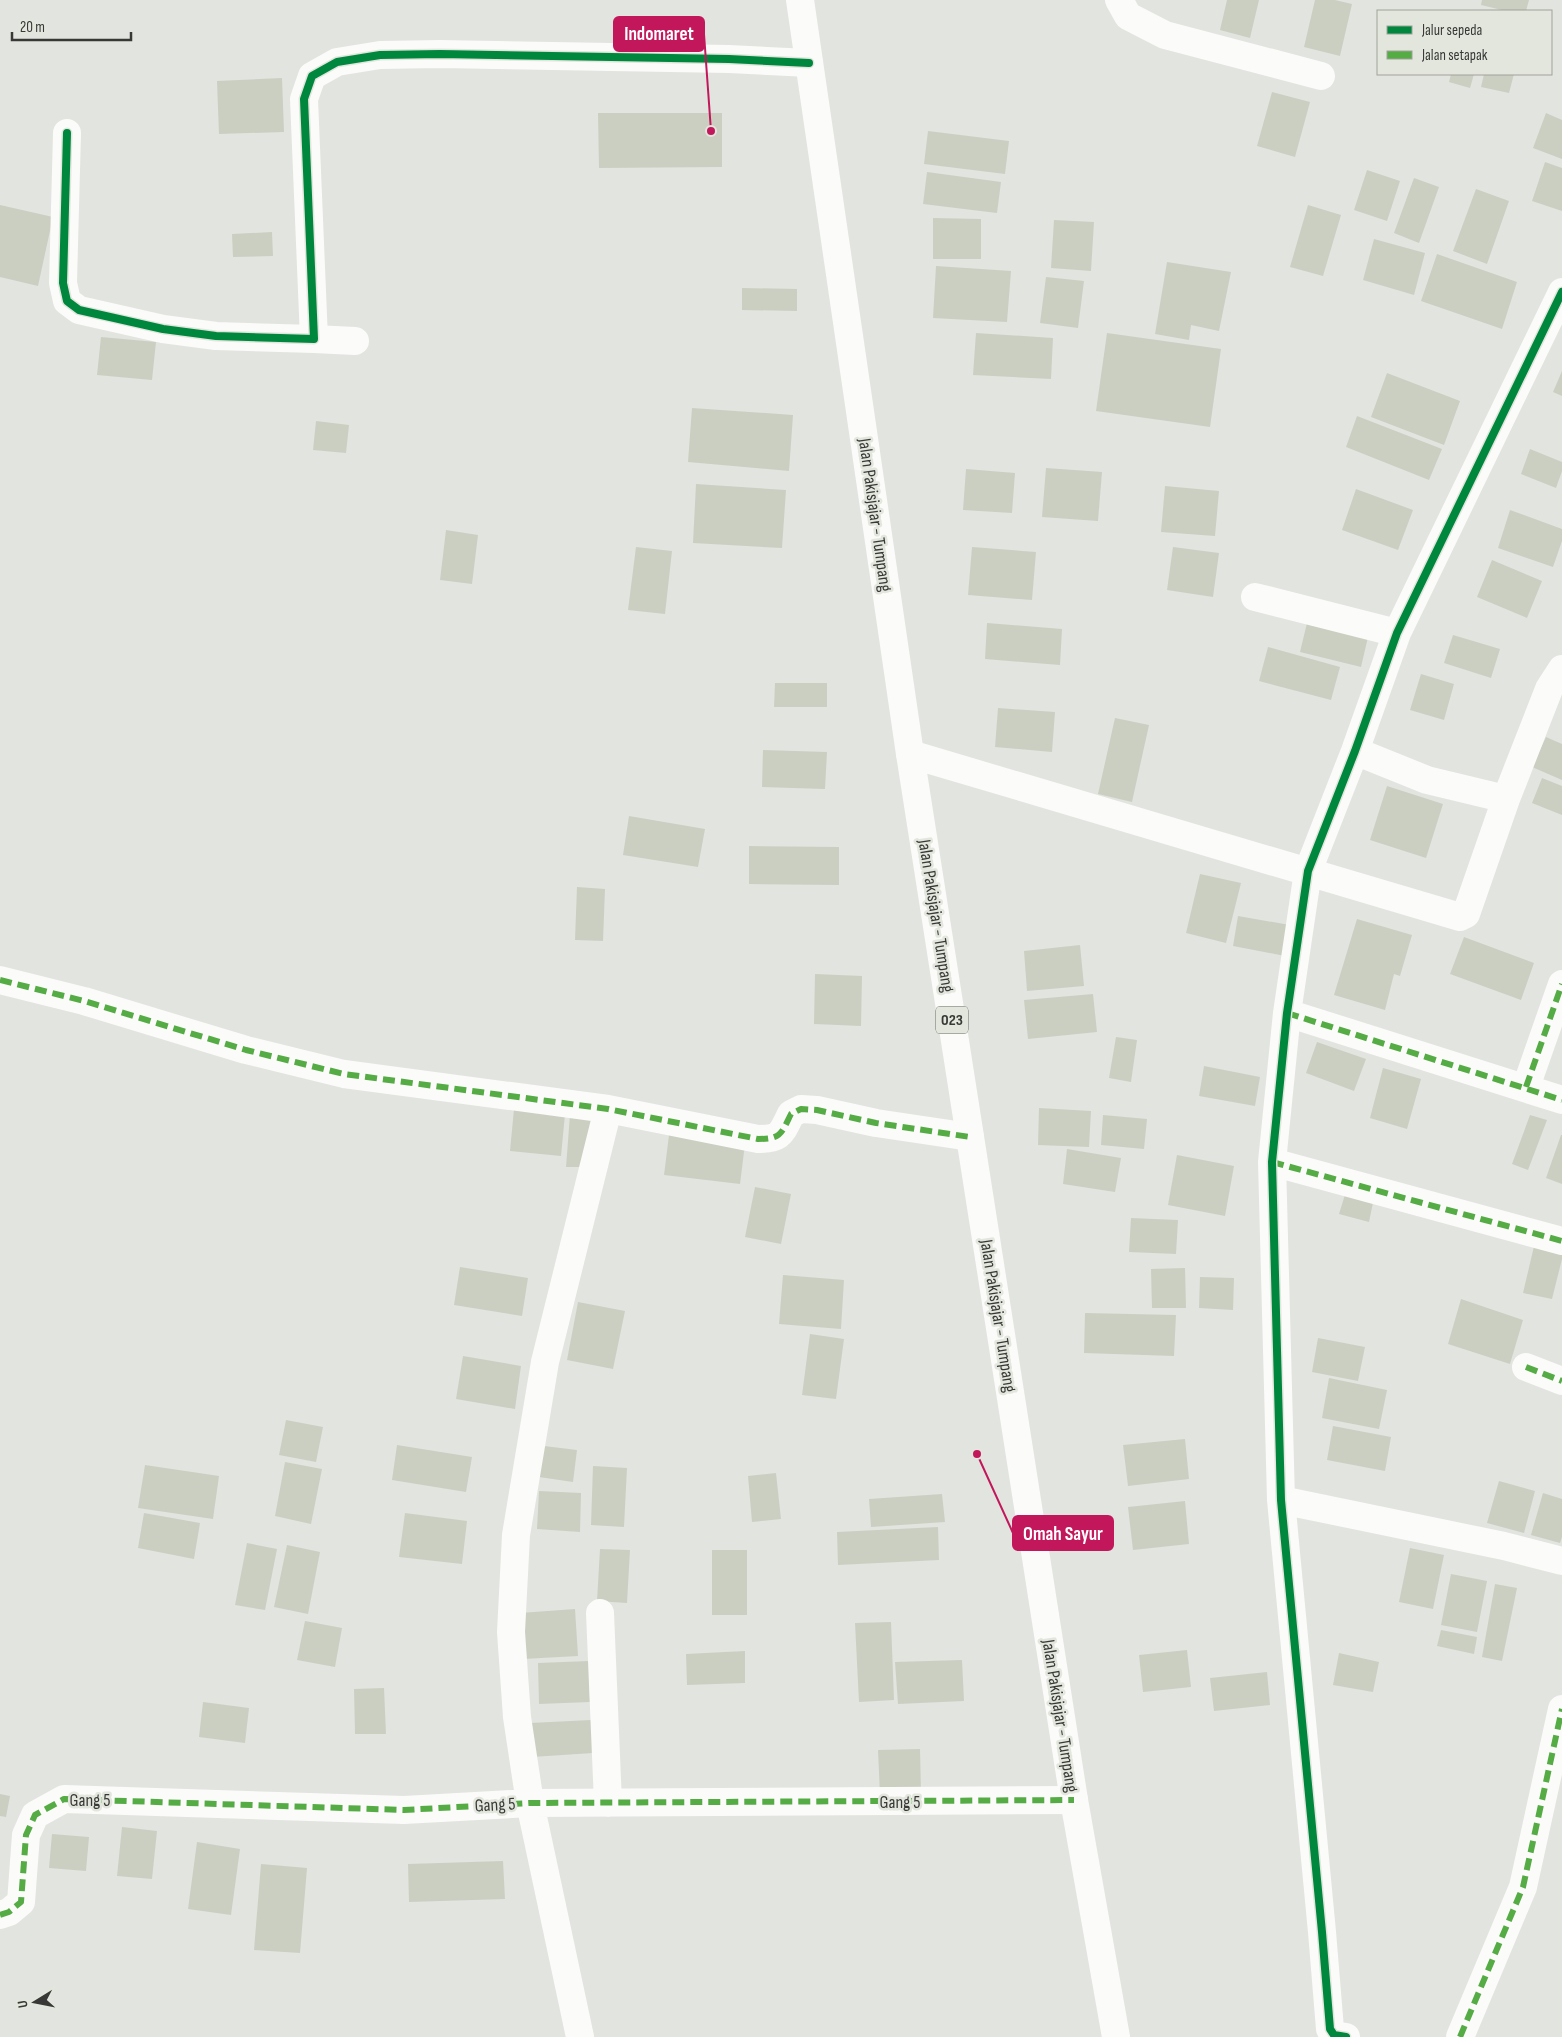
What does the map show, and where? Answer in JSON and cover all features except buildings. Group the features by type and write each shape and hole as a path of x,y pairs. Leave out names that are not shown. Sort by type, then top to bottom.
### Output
{"street":[{"name":"Jalan Pakisjajar - Tumpang","path":"800,0 910,754 1074,1800 1116,2037"},
{"path":"1119,0 1128,16 1165,35 1321,76"},
{"path":"314,339 304,99 312,76 337,62 380,55 440,54 729,59 808,63"},
{"path":"67,133 63,283 67,300 79,310 163,330 216,336 355,341"},
{"path":"1346,2037 1334,2034 1330,2029 1322,1922 1282,1500 1272,1162 1287,1013 1308,871 1355,752 1397,633 1562,292"},
{"path":"1255,597 1397,633"},
{"path":"910,754 1434,910 1464,917 1506,799 1549,689 1562,669"},
{"path":"1355,752 1427,780 1506,799"},
{"path":"0,980 84,1001 246,1050 344,1074 608,1109 758,1139 774,1139 782,1133 791,1114 801,1109 817,1110 876,1123 970,1137"},
{"path":"1526,1087 1562,984"},
{"path":"1287,1013 1526,1087 1562,1100"},
{"path":"580,2037 530,1803 517,1717 511,1632 516,1535 545,1362 608,1109"},
{"path":"1272,1162 1562,1241"},
{"path":"1526,1367 1562,1381"},
{"path":"1282,1500 1504,1546 1562,1561"},
{"path":"600,1612 608,1803"},
{"path":"1460,2037 1523,1887 1562,1709"},
{"name":"Gang 5","path":"0,1914 9,1912 21,1902 26,1835 35,1815 64,1799 404,1810 530,1803 1074,1800"}],"marked path":[{"path":"0,980 84,1001 246,1050 344,1074 608,1109 758,1139 771,1138 779,1134 791,1114 801,1109 817,1110 876,1123 970,1137"},
{"path":"1526,1087 1562,984"},
{"path":"1287,1013 1562,1100"},
{"path":"1272,1162 1562,1241"},
{"path":"1526,1367 1562,1381"},
{"path":"1460,2037 1523,1887 1562,1709"},
{"path":"0,1915 9,1912 21,1902 26,1835 35,1815 64,1799 404,1810 530,1803 1074,1800"}],"cycle path":[{"path":"67,133 63,283 67,301 79,310 163,329 216,336 314,339 304,99 312,76 337,62 380,55 440,54 729,59 809,63"},
{"path":"1346,2037 1334,2035 1330,2029 1281,1500 1272,1162 1287,1013 1308,871 1355,751 1397,633 1562,292"}],"place":[{"name":"Indomaret","path":"711,131"},
{"name":"Omah Sayur","path":"977,1454"}]}
